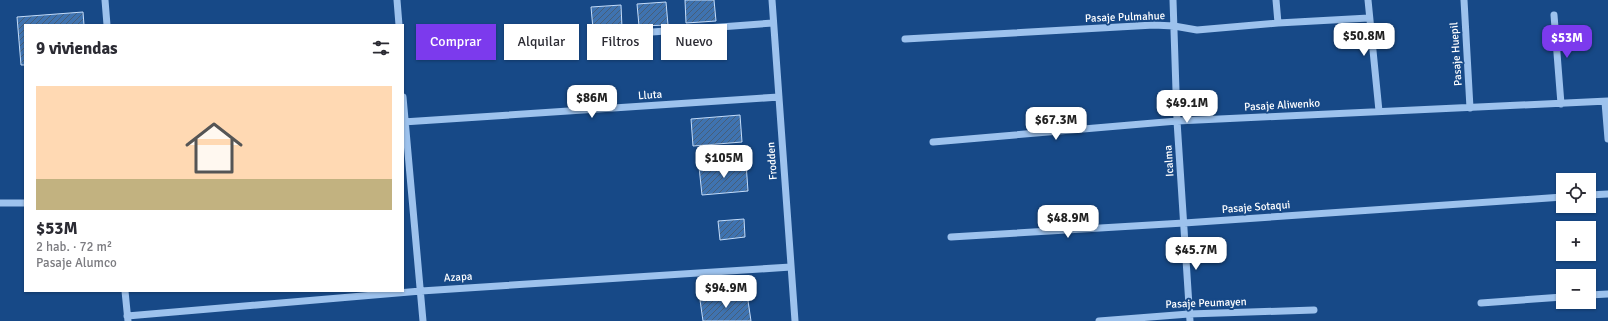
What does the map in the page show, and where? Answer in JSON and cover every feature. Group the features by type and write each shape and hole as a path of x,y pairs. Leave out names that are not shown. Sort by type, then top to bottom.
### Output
{"street":[{"path":"105,0 107,24"},
{"path":"397,0 399,24"},
{"name":"Frodden","path":"772,0 795,321"},
{"name":"Icalma","path":"1173,0 1178,121 1190,317"},
{"path":"1276,0 1278,23"},
{"path":"1368,0 1379,112"},
{"name":"Pasaje Huepil","path":"1464,0 1470,108"},
{"path":"1554,15 1561,104"},
{"name":"Pasaje Pulmahue","path":"905,39 1154,25 1174,26 1197,30 1278,23 1369,18"},
{"path":"653,32 774,23"},
{"name":"Lluta","path":"404,122 779,97"},
{"path":"1606,101 1608,139"},
{"name":"Pasaje Aliwenko","path":"933,142 1178,121 1606,101"},
{"path":"404,122 423,321"},
{"path":"1596,195 1608,194"},
{"name":"Pasaje Sotaqui","path":"951,237 1184,223 1556,197"},
{"path":"0,203 24,203"},
{"name":"Azapa","path":"128,319 421,291 791,267"},
{"path":"125,292 128,319"},
{"path":"1596,295 1608,294"},
{"path":"1481,303 1556,298"},
{"name":"Pasaje Peumayen","path":"1099,321 1314,310"}],"building":[{"path":"685,0 714,0 716,21 686,23"},
{"path":"666,2 668,24 653,26 653,24 639,24 637,4"},
{"path":"621,5 622,24 593,24 591,7"},
{"path":"83,12 84,24 24,24 24,65 21,65 17,17"},
{"path":"740,115 742,142 693,146 691,119"},
{"path":"746,163 748,191 702,195 699,167"},
{"path":"744,219 745,237 720,240 718,221"},
{"path":"747,294 751,321 703,321 700,300"}]}
